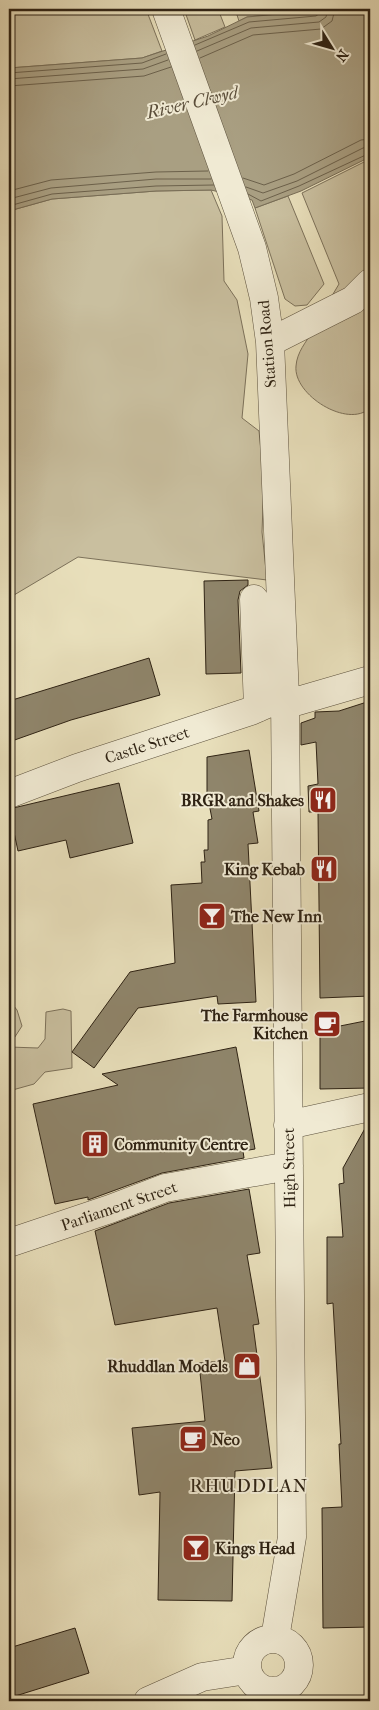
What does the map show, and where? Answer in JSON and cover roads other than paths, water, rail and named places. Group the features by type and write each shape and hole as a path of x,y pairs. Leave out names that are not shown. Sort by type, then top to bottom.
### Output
{"street":[{"name":"Station Road","path":"166,9 252,248 264,298 270,342 285,700"},
{"path":"270,342 353,300 370,283"},
{"path":"254,599 258,708"},
{"name":"Castle Street","path":"9,794 77,768 258,708 370,680"},
{"name":"High Street","path":"275,1638 292,1537 285,700"},
{"path":"288,1125 370,1107"},
{"name":"Parliament Street","path":"9,1244 165,1188 290,1166"},
{"path":"275,1638 292,1646 300,1662 296,1680 283,1696 256,1686 247,1670 246,1660 251,1650 258,1643 275,1638"},
{"path":"148,1701 202,1677 247,1670"}],"water":[{"name":"River Clwyd","path":"333,9 370,9 370,157 301,191 255,208 252,200 211,190 156,191 52,199 9,211 9,68 142,58 208,36 247,17"}],"place":[{"name":"BRGR and Shakes","path":"323,800"},
{"name":"King Kebab","path":"324,869"},
{"name":"The New Inn","path":"212,916"},
{"name":"The Farmhouse Kitchen","path":"327,1024"},
{"name":"Community Centre","path":"95,1144"},
{"name":"Rhuddlan Models","path":"247,1366"},
{"name":"Neo","path":"193,1439"},
{"name":"Kings Head","path":"196,1548"}],"district":[{"name":"RHUDDLAN","path":"249,1486"}]}
